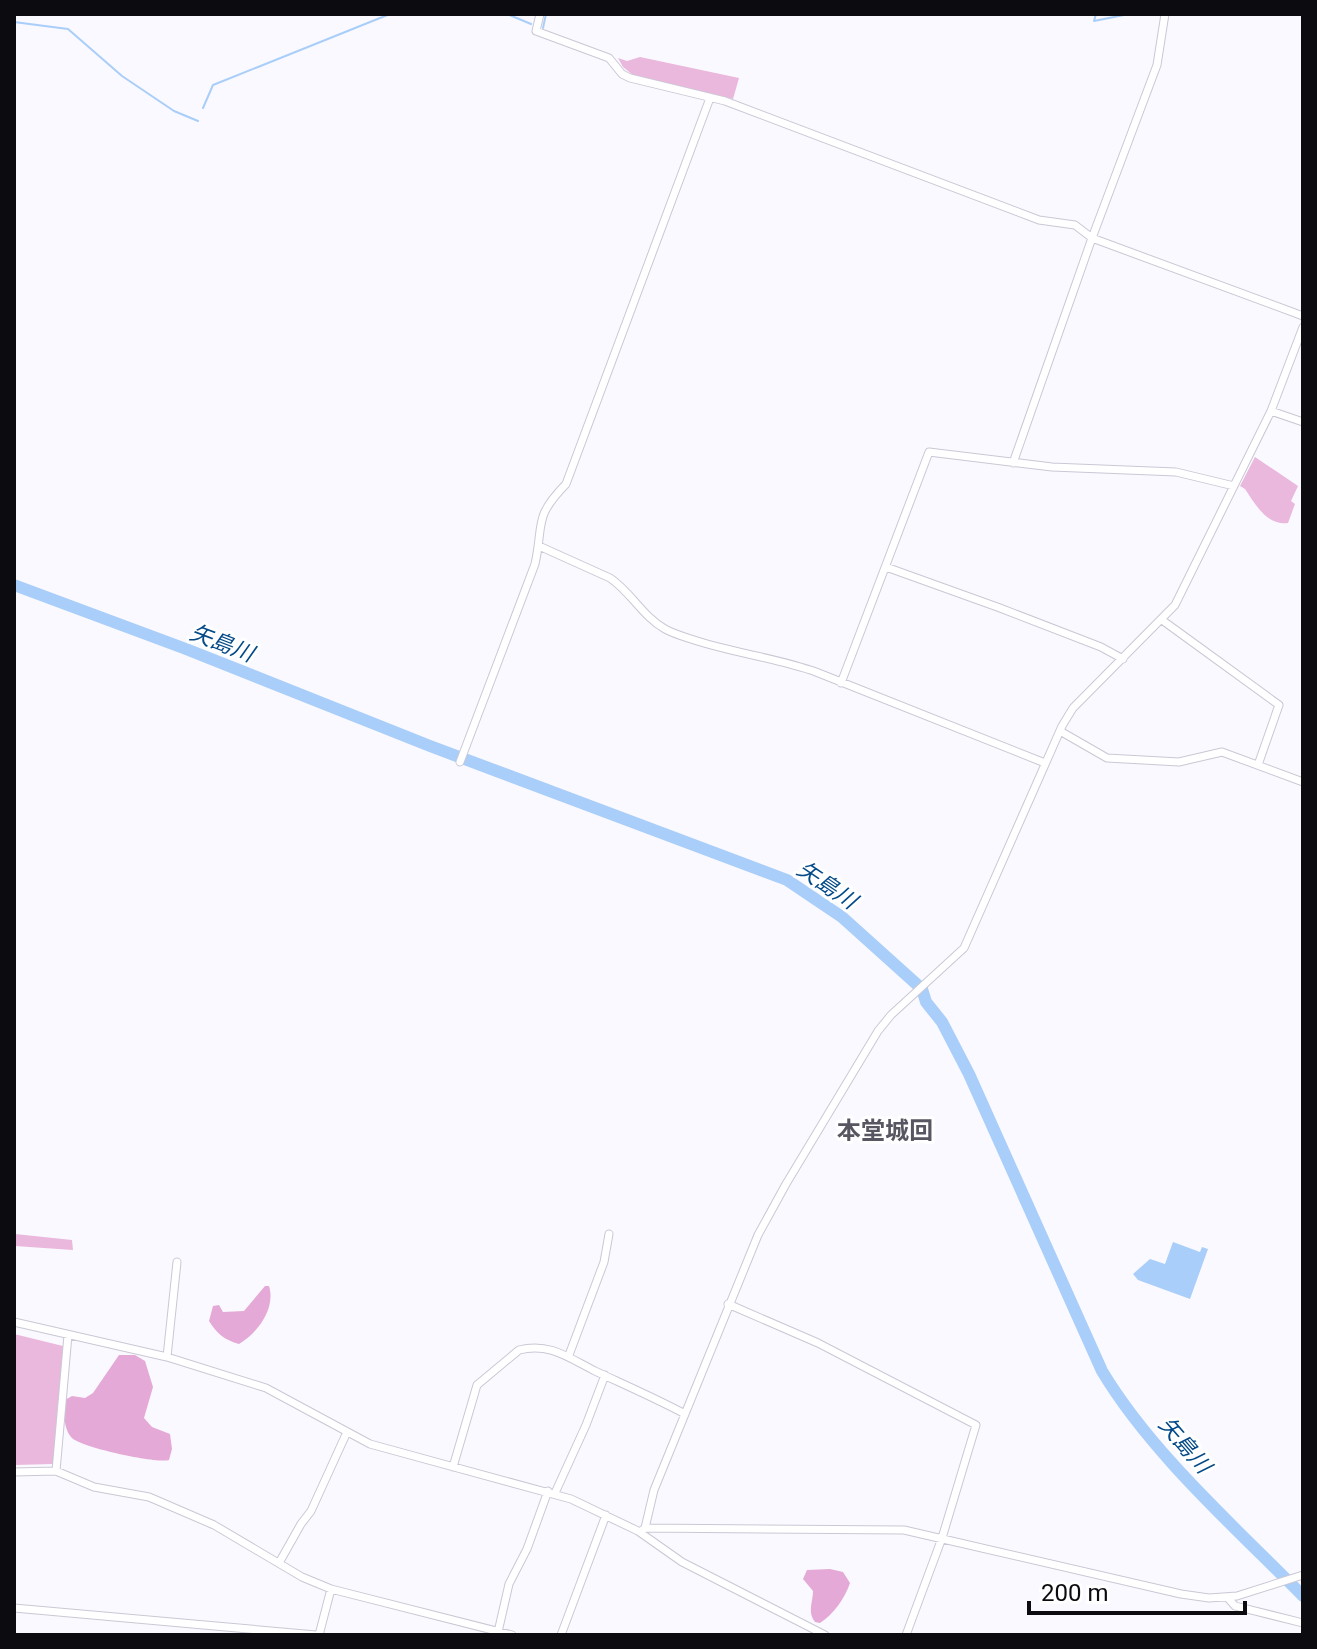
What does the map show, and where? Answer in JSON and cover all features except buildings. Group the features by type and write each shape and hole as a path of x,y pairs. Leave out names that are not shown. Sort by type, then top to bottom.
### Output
{"street":[{"path":"540,14 536,31 609,58 622,74 725,101 1039,220 1075,225 1092,238 1303,316"},
{"path":"1013,463 1157,65 1165,14"},
{"path":"460,762 531,576 544,508 566,484 710,98"},
{"path":"642,1530 654,1490 728,1304 758,1235 786,1184 878,1031 891,1015 964,948 1045,763 1073,708 1175,605 1271,411 1303,327"},
{"path":"1271,411 1303,422"},
{"path":"841,683 929,452 1052,467 1176,472 1234,486"},
{"path":"539,546 610,578 664,629 723,650 788,662 1045,763"},
{"path":"886,567 1101,647 1123,659"},
{"path":"1162,620 1279,705 1258,765"},
{"path":"1060,731 1107,758 1179,762 1222,752 1303,782"},
{"path":"569,1355 604,1262 609,1234"},
{"path":"167,1357 177,1262"},
{"path":"728,1304 818,1343 976,1425 942,1538 906,1635"},
{"path":"14,1322 167,1357 266,1388 370,1444 552,1492 642,1530 682,1562 825,1635"},
{"path":"56,1471 68,1335"},
{"path":"453,1467 477,1385 519,1350 537,1347 569,1355 685,1414"},
{"path":"498,1632 509,1584 586,1425 605,1375"},
{"path":"279,1563 311,1511 347,1432"},
{"path":"14,1472 56,1471 94,1487 149,1497 214,1525 302,1577 331,1589 512,1635"},
{"path":"561,1635 606,1515"},
{"path":"642,1530 904,1530 1209,1598 1237,1596 1298,1575"},
{"path":"14,1608 318,1635 331,1589"},
{"path":"1227,1597 1235,1606 1303,1623"}],"shaded area":[{"path":"640,57 739,78 733,99 633,75 618,58 627,61"},
{"path":"1255,457 1298,486 1291,501 1295,504 1288,523 1268,518 1240,486"},
{"path":"15,1234 72,1240 73,1250 15,1246"},
{"path":"265,1286 269,1286 270,1294 268,1311 259,1327 246,1339 239,1344 215,1330 209,1321 213,1306 219,1305 223,1312 244,1311"},
{"path":"14,1334 63,1346 53,1464 14,1465"},
{"path":"119,1355 135,1355 145,1361 153,1387 144,1418 152,1427 170,1434 172,1449 169,1460 150,1460 102,1450 77,1441 68,1433 65,1400 72,1396 85,1398 93,1393"},
{"path":"807,1570 843,1572 850,1583 834,1611 820,1623 815,1622 811,1611 813,1591 803,1579"}],"water":[{"path":"1173,1242 1200,1252 1202,1247 1208,1249 1190,1299 1138,1280 1133,1274 1150,1259 1165,1264"}],"waterway":[{"path":"203,108 213,85 390,14"},
{"path":"507,14 531,24"},
{"path":"543,28 546,14"},
{"path":"1096,14 1094,21 1129,14"},
{"path":"14,22 68,29 122,76 174,111 198,121"},
{"name":"矢島川","path":"14,585 787,880 842,917 922,989 926,1002 942,1022 969,1074 1102,1371 1122,1401 1169,1460 1303,1596"}],"district":[{"name":"本堂城回","path":"885,1131"}]}
